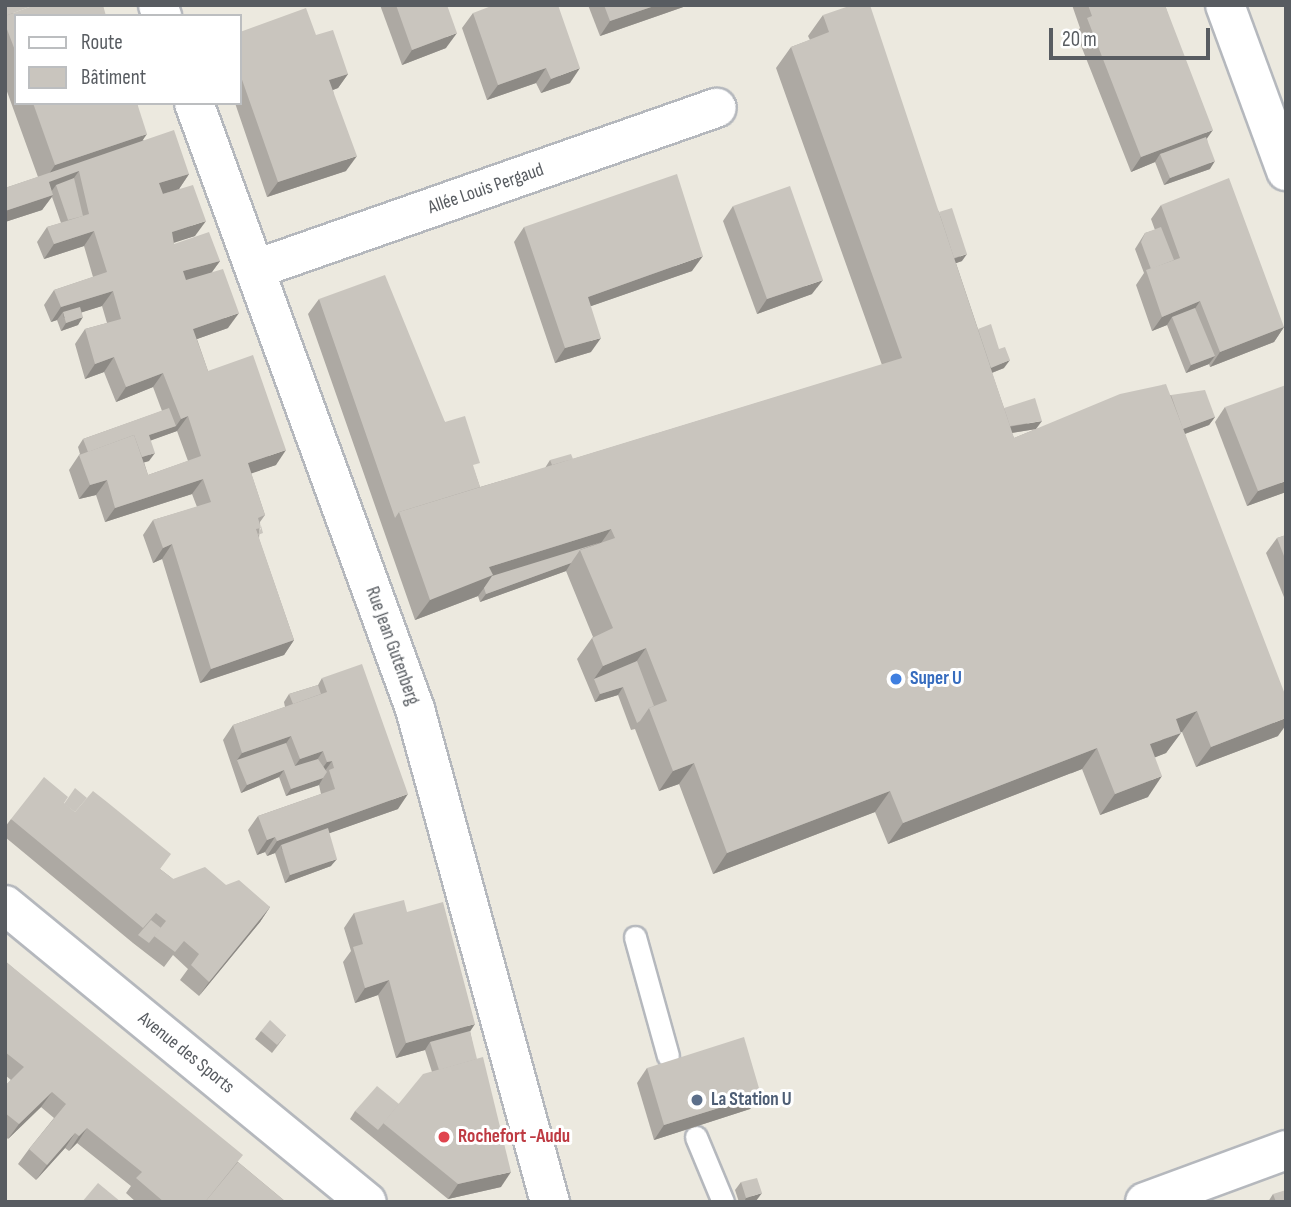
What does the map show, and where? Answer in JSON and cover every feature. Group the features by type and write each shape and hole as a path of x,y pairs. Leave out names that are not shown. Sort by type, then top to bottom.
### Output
{"street":[{"path":"1224,5 1286,171"},
{"name":"Rue Jean Gutenberg","path":"195,105 415,709 550,1202"},
{"name":"Allée Louis Pergaud","path":"256,268 717,108"},
{"name":"Avenue des Sports","path":"5,905 368,1202"},
{"path":"1145,1202 1286,1150"}],"lane":[{"path":"635,937 668,1056"},
{"path":"696,1137 723,1202"}],"building":[{"path":"5,5 35,5 5,16"},
{"path":"35,5 103,5 105,14 14,14 14,48 5,24 5,16"},
{"path":"396,5 447,5 457,33 412,50"},
{"path":"494,5 558,5 580,68 551,79 546,68 498,85 473,13"},
{"path":"604,5 657,5 610,21"},
{"path":"852,5 870,5 1014,438 1120,394 1166,384 1286,697 1286,718 1211,747 1197,711 1176,719 1181,733 1150,744 1162,776 1115,794 1097,748 903,823 890,791 727,853 694,763 673,771 649,708 667,701 646,648 603,666 592,638 613,628 580,550 615,538 611,529 489,567 493,575 430,600 399,512 902,358 791,47 829,32 823,15"},
{"path":"1088,5 1165,5 1213,130 1141,157 1087,18 1092,16"},
{"path":"306,8 316,35 333,30 348,74 329,80 357,156 278,182 242,80 242,31"},
{"path":"34,105 138,105 147,134 55,165"},
{"path":"174,130 189,174 159,183 163,194 193,185 206,221 172,232 174,244 209,232 220,261 183,271 186,280 223,269 239,313 193,329 208,371 253,355 286,450 248,463 265,515 258,518 261,528 256,529 294,640 211,669 172,544 163,548 153,520 211,502 203,479 115,508 107,480 90,485 79,455 134,435 148,475 201,456 188,416 181,419 163,373 126,387 114,357 95,364 85,329 121,319 113,291 61,307 54,290 107,272 94,231 54,244 47,227 89,214 79,171 49,182 53,195 5,211 5,188"},
{"path":"1206,137 1215,161 1170,178 1160,154"},
{"path":"677,174 703,256 588,297 601,338 565,348 524,227"},
{"path":"74,178 83,216 68,220 56,185"},
{"path":"1229,178 1284,327 1220,352 1200,301 1162,317 1146,270 1180,258 1161,205"},
{"path":"790,186 823,280 767,299 733,206"},
{"path":"952,208 967,254 954,258 939,212"},
{"path":"1161,227 1174,260 1151,269 1141,242 1145,233"},
{"path":"385,275 445,422 465,416 480,463 473,465 480,487 399,512 395,518 319,299"},
{"path":"80,307 83,317 66,323 63,312"},
{"path":"1195,308 1215,356 1191,365 1172,317"},
{"path":"991,324 999,349 1005,347 1010,360 991,368 978,329"},
{"path":"1286,385 1286,481 1258,491 1225,407"},
{"path":"1205,390 1215,417 1183,429 1171,395"},
{"path":"1035,398 1042,421 1010,426 1004,408"},
{"path":"169,408 176,426 149,435 155,453 142,457 134,435 88,452 83,439"},
{"path":"571,454 573,459 552,465 550,460"},
{"path":"1286,535 1286,561 1277,538"},
{"path":"602,542 580,550 571,563 486,594 484,588 492,576"},
{"path":"637,661 654,706 649,708 637,723 623,687 600,694 594,679"},
{"path":"362,664 408,794 277,841 275,837 267,840 258,816 335,789 329,770 334,768 332,761 327,762 323,751 300,759 291,736 242,753 233,725 327,692 322,678"},
{"path":"318,685 321,694 293,704 289,694"},
{"path":"286,743 295,766 318,759 327,772 323,778 291,789 284,770 247,785 237,760"},
{"path":"44,777 68,797 64,803 75,812 93,791 107,802 171,854 160,869 173,879 205,867 226,885 239,880 270,907 209,982 191,965 199,954 184,941 175,952 154,936 166,921 156,913 143,928 11,819"},
{"path":"75,788 87,798 75,812 64,804"},
{"path":"328,828 337,859 290,875 281,845"},
{"path":"404,900 407,912 443,902 475,1024 406,1043 389,980 365,988 353,947 363,944 354,913"},
{"path":"151,920 161,928 149,943 138,935"},
{"path":"5,961 243,1155 205,1202 164,1202 136,1178 142,1172 87,1128 79,1136 75,1133 47,1165 29,1149 66,1104 52,1092 19,1124 5,1113 5,1086 24,1067 5,1052"},
{"path":"270,1020 286,1035 277,1045 261,1031"},
{"path":"470,1031 477,1059 439,1070 430,1042"},
{"path":"744,1037 761,1095 664,1125 647,1068"},
{"path":"483,1057 511,1172 458,1184 383,1123 423,1074"},
{"path":"377,1086 399,1104 378,1130 355,1111"},
{"path":"238,1162 286,1202 205,1202"},
{"path":"757,1178 762,1193 746,1198 741,1182"},
{"path":"98,1183 121,1202 82,1202"},
{"path":"1286,1190 1286,1202 1276,1202 1273,1194"}],"place":[{"name":"Super U","path":"896,679"},
{"name":"La Station U","path":"697,1100"},
{"name":"Rochefort -Audu","path":"444,1137"}]}
